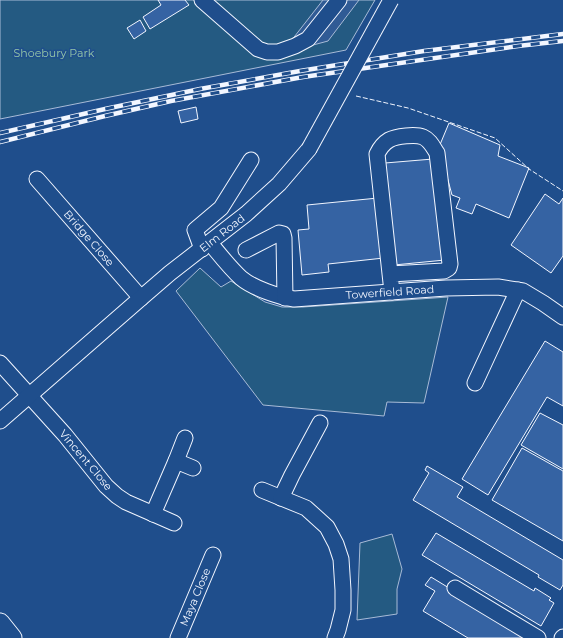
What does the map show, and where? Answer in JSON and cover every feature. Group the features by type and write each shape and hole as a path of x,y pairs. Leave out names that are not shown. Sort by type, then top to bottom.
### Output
{"main road":[{"path":"0,623 12,638"}],"street":[{"path":"202,0 258,49 267,52 278,52 295,46 308,39 339,0"},
{"name":"Elm Road","path":"0,421 141,298 246,214 279,184 309,149 391,0"},
{"path":"390,274 444,271 449,268 450,264 437,153 431,143 422,136 409,135 391,139 381,146 377,154 390,274 392,292"},
{"path":"206,246 195,230 221,208 251,160"},
{"name":"Bridge Close","path":"37,179 141,298"},
{"path":"246,250 279,233 283,234 285,298"},
{"name":"Towerfield Road","path":"206,246 223,258 242,278 252,285 285,298 294,299 446,288 498,287 523,291 563,317"},
{"path":"223,258 225,278"},
{"path":"475,383 518,290"},
{"name":"Vincent Close","path":"0,363 30,395 106,486 126,502 174,523"},
{"path":"281,498 320,423"},
{"path":"153,514 185,438"},
{"path":"176,461 193,468"},
{"path":"262,490 306,508 327,527 336,544 341,559 343,610 335,638"},
{"name":"Maya Close","path":"178,638 213,555"},
{"path":"455,588 538,638"}],"green space":[{"name":"Shoebury Park","path":"0,0 375,0 346,50 0,119"},
{"path":"200,268 221,287 231,281 265,302 282,307 303,307 448,297 424,403 387,402 384,416 263,405 176,291"},
{"path":"392,534 402,569 397,589 397,614 357,620 360,543"}],"shaded area":[{"path":"323,0 359,0 328,41 302,48 291,41"}],"building":[{"path":"158,0 185,0 189,5 150,29 143,17 161,5"},
{"path":"140,20 146,31 134,39 127,28"},
{"path":"196,107 198,119 181,123 178,111"},
{"path":"449,123 500,145 498,156 529,168 509,218 476,204 472,214 456,208 460,198 452,195 439,147"},
{"path":"433,159 445,260 394,265 385,163"},
{"path":"545,194 559,204 563,198 563,256 551,273 511,245"},
{"path":"378,198 384,258 328,264 329,272 302,275 298,230 309,229 307,205"},
{"path":"545,341 563,352 563,406 547,397 488,495 462,479"},
{"path":"540,413 563,425 563,469 521,445"},
{"path":"522,448 563,471 563,541 492,500"},
{"path":"427,466 463,487 457,497 563,560 563,585 560,590 538,577 539,575 413,500 429,473 425,470"},
{"path":"436,533 534,591 535,588 551,598 549,600 554,603 541,626 422,555"},
{"path":"431,577 531,638 468,638 423,611 435,591 425,585"}],"railway":[{"path":"0,133 200,89 300,71 424,51 563,34"},
{"path":"0,142 171,101 303,77 518,46 563,41"}],"fence":[{"path":"356,96 408,108 495,138 529,169 563,191"}]}
